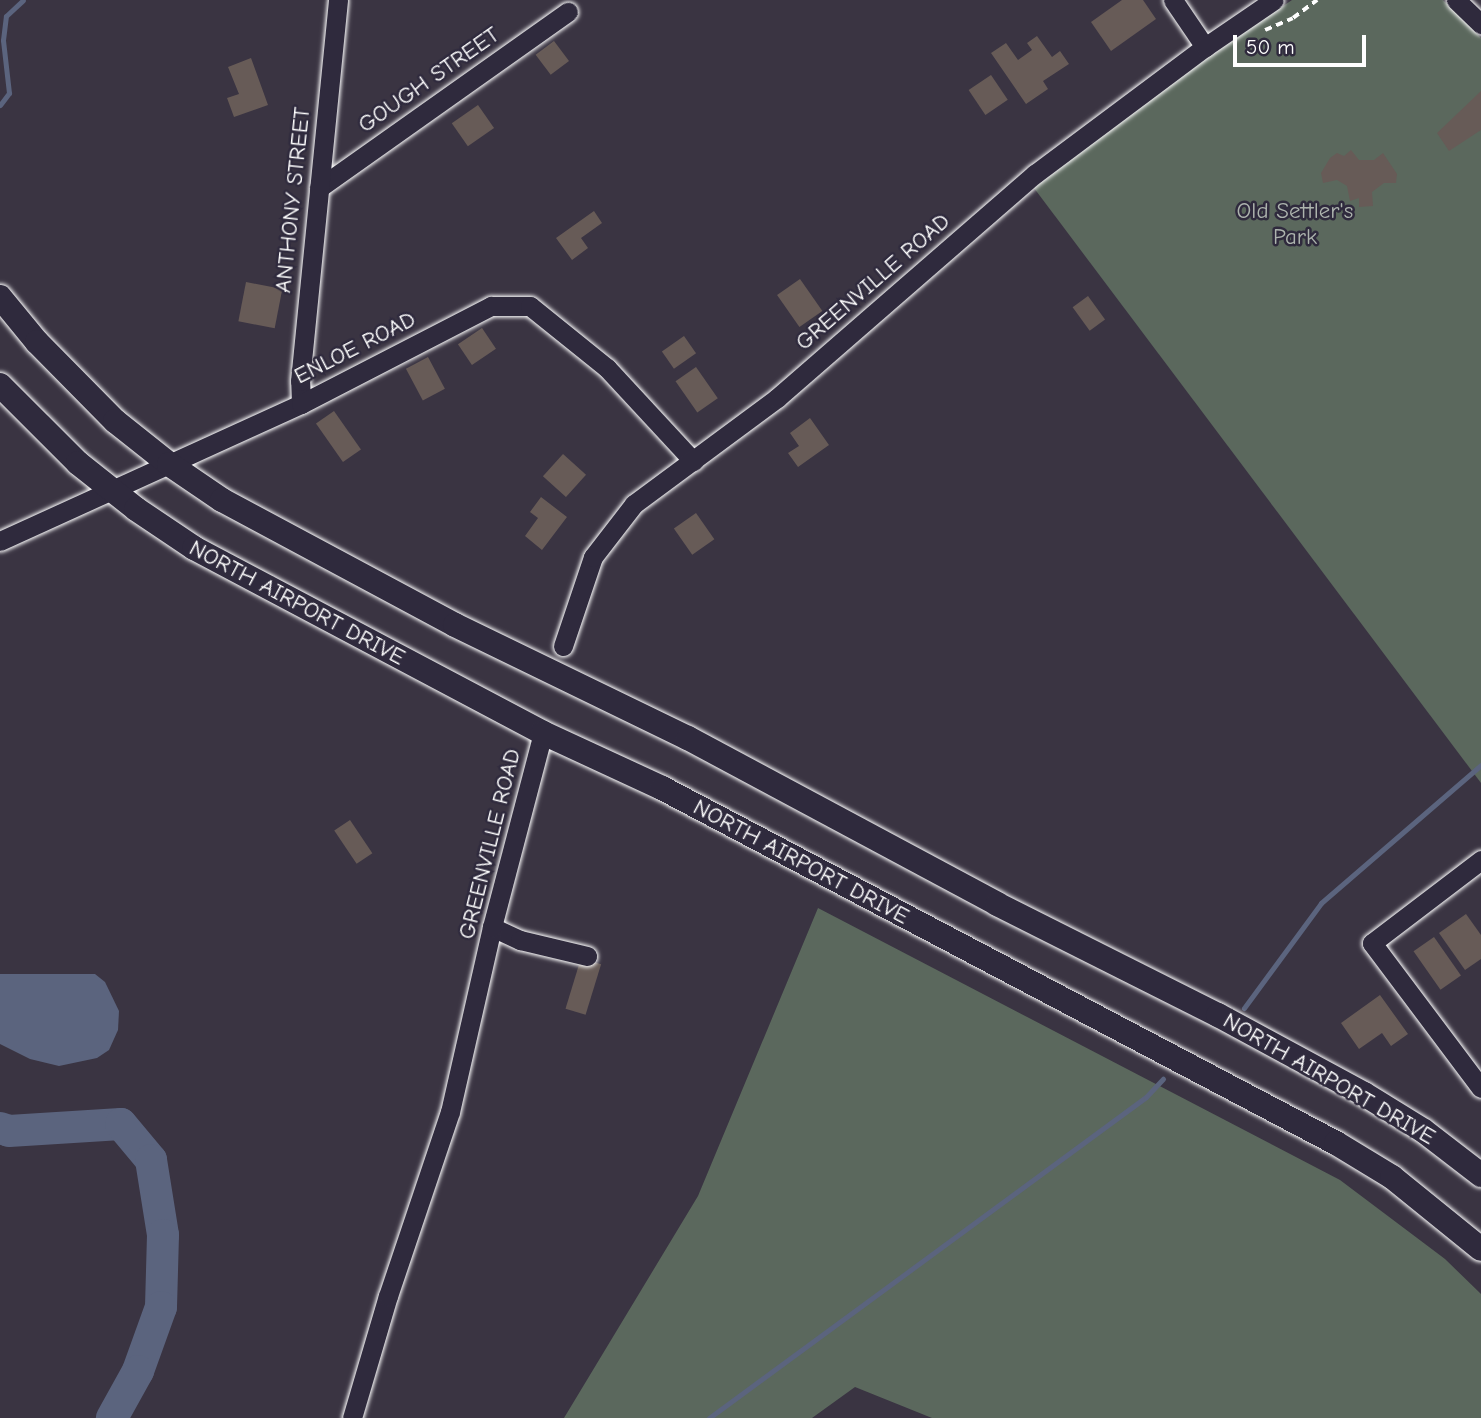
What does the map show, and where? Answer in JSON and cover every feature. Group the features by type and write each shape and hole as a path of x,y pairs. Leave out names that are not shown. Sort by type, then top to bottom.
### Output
{"main road":[{"name":"NORTH AIRPORT DRIVE","path":"0,297 75,382 115,421 169,464 222,500 455,625 688,738 996,904 1329,1075 1424,1131 1481,1175"},
{"name":"NORTH AIRPORT DRIVE","path":"0,385 78,463 194,548 543,733 662,788 1336,1143 1392,1177 1481,1249"}],"street":[{"name":"ANTHONY STREET","path":"301,404 300,381 338,0"},
{"path":"1173,0 1205,47"},
{"name":"GREENVILLE ROAD","path":"563,646 587,570 604,539 634,504 777,398 1035,174 1205,47 1274,0"},
{"path":"1456,0 1481,24"},
{"name":"GOUGH STREET","path":"318,188 568,12"},
{"name":"ENLOE ROAD","path":"0,541 301,404 491,306 530,306 607,368 693,461"},
{"name":"GREENVILLE ROAD","path":"352,1418 388,1296 450,1112 486,967 492,927 543,733"},
{"path":"1481,860 1372,943 1481,1088"},
{"path":"492,927 520,940 587,956"}],"path":[{"path":"1259,32 1293,18 1317,0"}],"green space":[{"name":"Old Settler's Park","path":"1292,0 1443,0 1481,38 1481,783 1034,188 1183,74"},
{"path":"818,908 1340,1180 1445,1259 1481,1294 1481,1418 932,1418 855,1387 812,1418 564,1418 698,1196"}],"water":[{"path":"0,974 95,974 105,982 119,1011 118,1030 109,1050 97,1058 59,1066 30,1059 0,1044"}],"building":[{"path":"1122,0 1143,0 1156,19 1111,51 1091,22"},
{"path":"1037,36 1052,57 1060,51 1069,64 1043,81 1048,89 1026,104 991,53 1006,43 1018,60 1032,50 1027,43"},
{"path":"554,41 569,61 551,75 536,55"},
{"path":"251,58 268,105 234,117 227,98 239,94 228,67"},
{"path":"991,75 1008,100 985,115 969,90"},
{"path":"1481,91 1481,130 1449,151 1437,133"},
{"path":"478,105 494,128 468,146 452,123"},
{"path":"1351,150 1359,160 1374,160 1383,153 1397,174 1396,183 1384,183 1372,192 1373,206 1359,207 1359,198 1350,201 1347,186 1337,180 1323,183 1321,173 1330,158 1337,153 1344,156"},
{"path":"594,211 602,223 581,238 588,248 572,260 556,238"},
{"path":"800,279 822,311 799,327 777,295"},
{"path":"246,282 282,289 275,328 238,321"},
{"path":"1088,296 1105,319 1090,331 1073,307"},
{"path":"482,328 496,349 472,365 458,344"},
{"path":"684,336 696,353 674,369 662,351"},
{"path":"428,357 445,389 423,401 406,369"},
{"path":"696,367 718,398 697,412 676,381"},
{"path":"334,411 361,450 343,462 316,424"},
{"path":"810,418 829,445 798,467 788,453 799,446 790,433"},
{"path":"563,454 586,475 566,497 543,476"},
{"path":"541,497 567,517 542,550 525,536 538,518 530,512"},
{"path":"696,513 714,539 692,555 674,528"},
{"path":"350,820 372,853 357,864 334,831"},
{"path":"1466,914 1481,935 1481,959 1465,970 1439,933"},
{"path":"1434,937 1461,976 1440,990 1414,951"},
{"path":"581,958 601,964 586,1015 566,1009"},
{"path":"1380,995 1408,1034 1391,1046 1382,1033 1359,1049 1341,1023"}],"waterway":[{"path":"0,105 9,93 3,40 6,16 23,0"},
{"path":"1244,1008 1321,903 1481,765"},
{"path":"709,1418 1146,1097 1163,1079"},
{"path":"0,1128 9,1131 121,1124 151,1160 163,1235 161,1307 138,1371 112,1418"}]}
